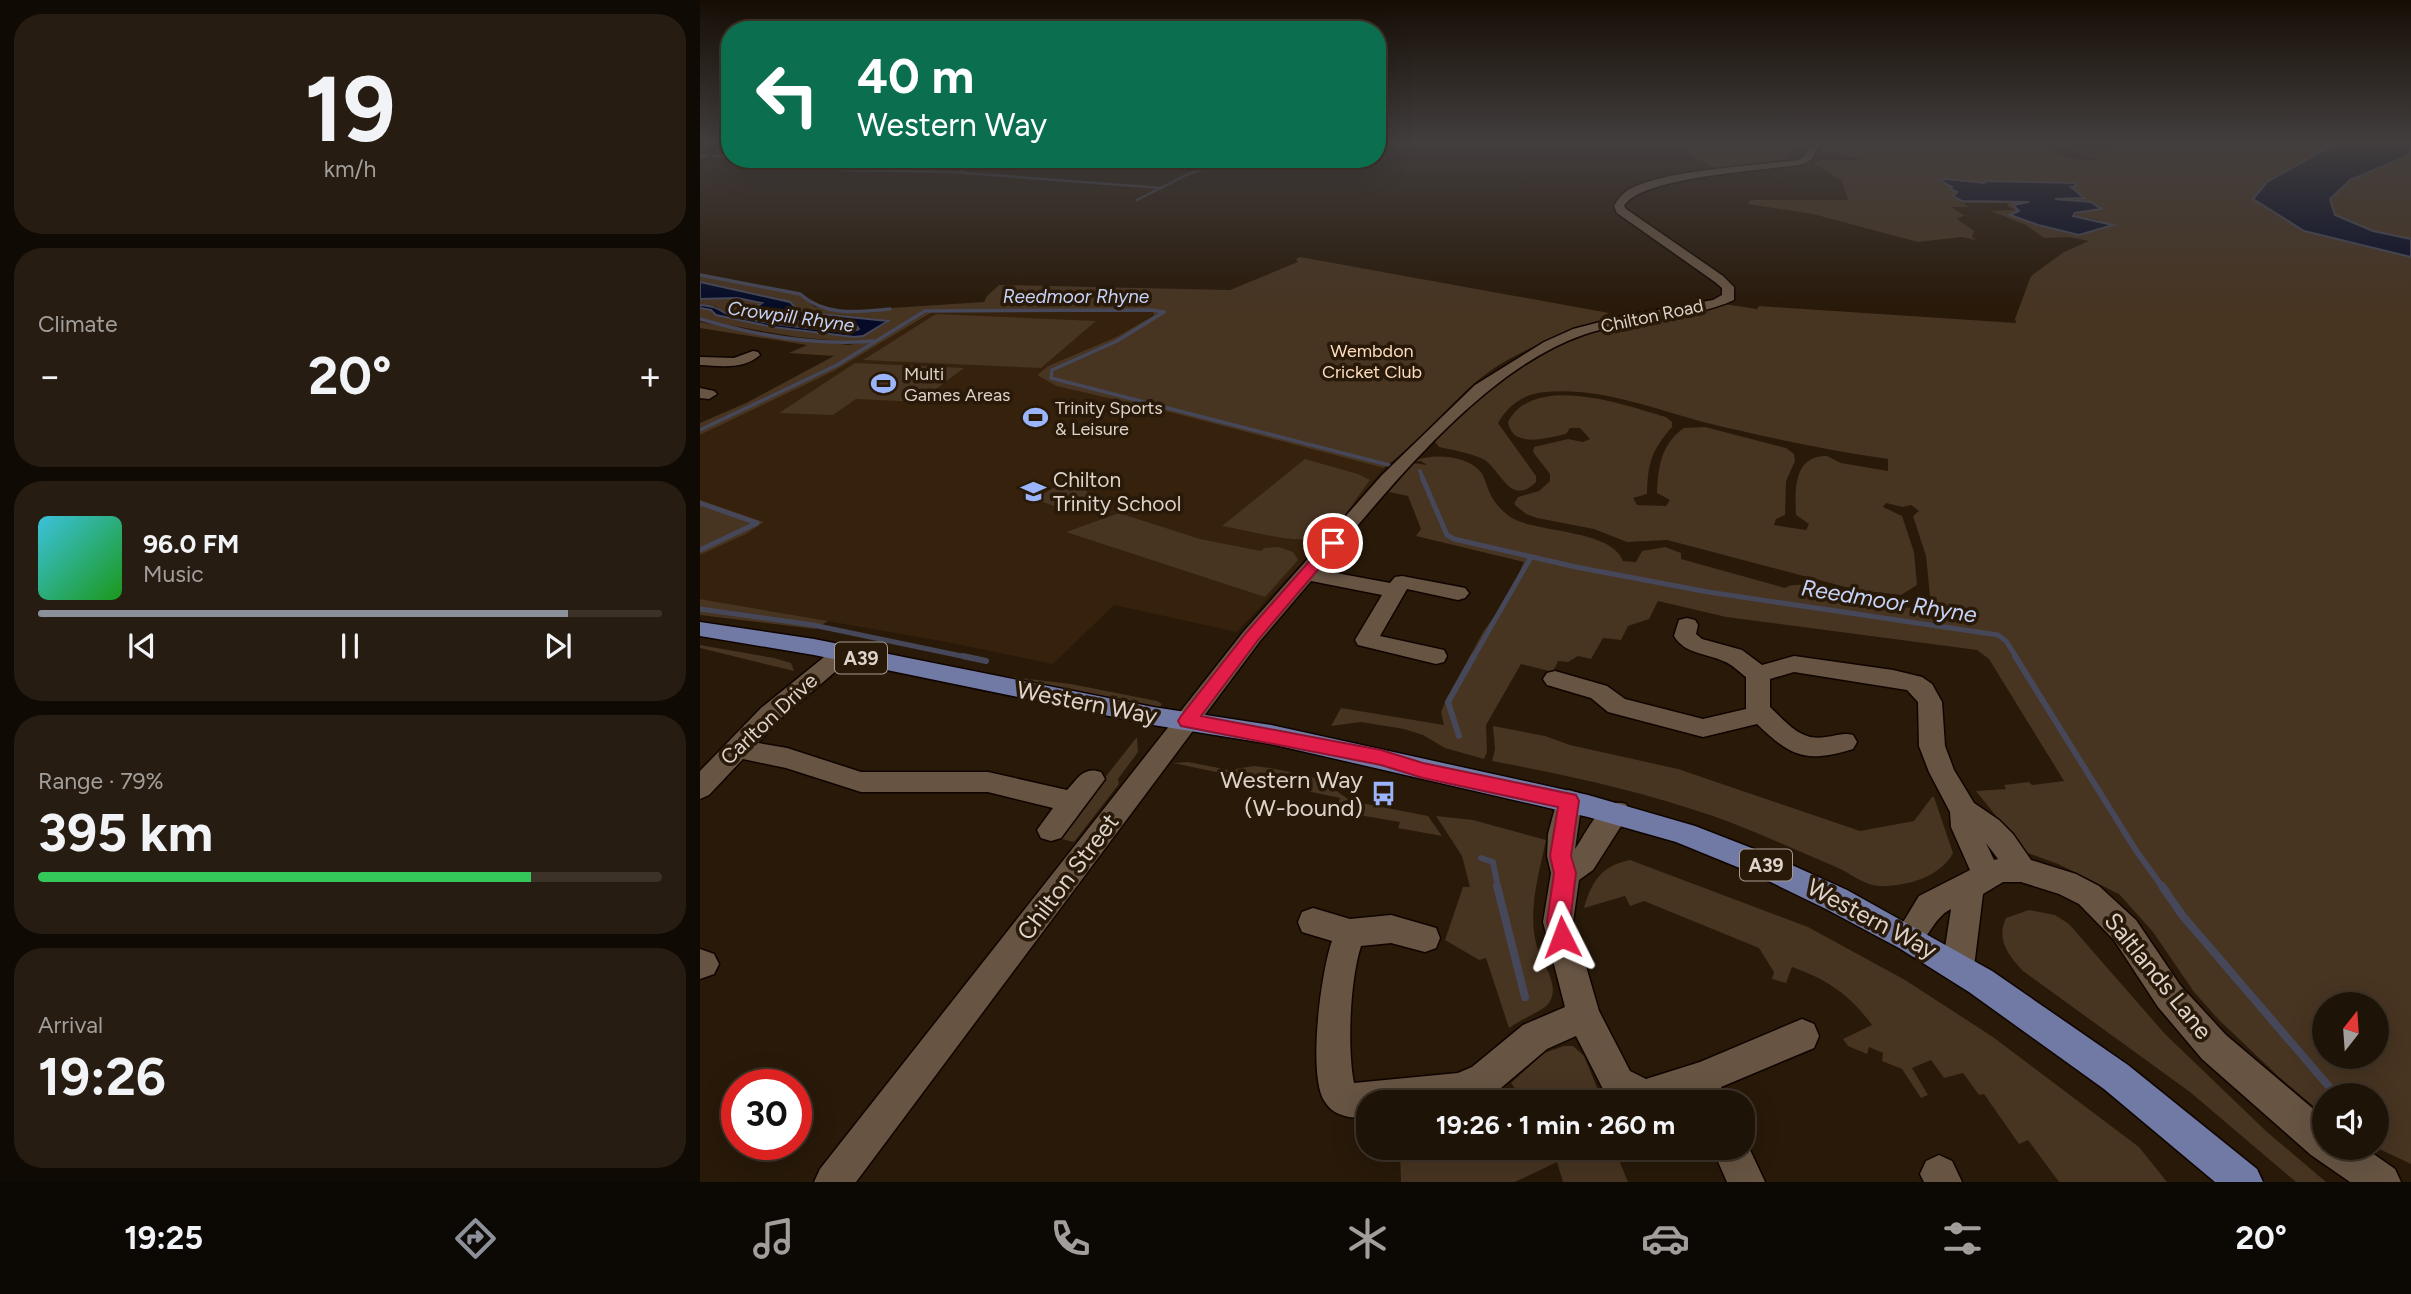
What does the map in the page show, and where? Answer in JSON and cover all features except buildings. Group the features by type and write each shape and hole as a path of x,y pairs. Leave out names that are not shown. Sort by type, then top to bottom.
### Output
{"main road":[{"name":"Western Way","path":"700,629 842,653 1022,691 1368,755 1423,770 1616,812 1681,832 1755,860 1826,892 1958,967 2098,1064 2192,1137 2244,1182"}],"street":[{"name":"Chilton Road","path":"1306,574 1388,480 1480,388 1525,358 1587,329 1634,317 1716,303 1729,297 1728,287 1719,279 1621,211 1619,206 1624,198"},
{"path":"700,361 736,362 753,355"},
{"path":"1306,574 1395,591"},
{"name":"Chilton Street","path":"833,1182 1237,656 1306,574"},
{"path":"1436,656 1366,640 1402,582 1458,593"},
{"path":"1687,625 1685,636 1694,644 1734,656 1758,674"},
{"name":"Carlton Drive","path":"700,788 770,714 842,653"},
{"path":"1758,674 1794,664 1913,683 1924,690 1930,702 1932,746 1942,772 1964,811 1965,827 1978,881 1958,967"},
{"path":"1555,679 1600,692 1617,706 1703,727 1754,716 1758,710 1758,674"},
{"path":"1758,710 1799,747 1820,751 1844,742"},
{"path":"736,748 787,758 861,782 988,782 1072,802"},
{"path":"1051,830 1092,779"},
{"path":"1569,801 1561,856 1565,873 1558,922 1584,1016 1618,1083 1626,1090"},
{"path":"1964,811 1989,828 2003,842 2021,870"},
{"path":"1565,873 1583,861 1616,812"},
{"name":"Saltlands Lane","path":"1909,937 1930,905 2003,870 2021,870 2066,883 2102,906 2125,930 2169,996 2214,1047 2312,1132"},
{"path":"1312,922 1350,933 1391,929 1424,938"},
{"path":"1350,933 1340,958 1336,987 1335,1058 1336,1089 1343,1097 1352,1101 1458,1090 1483,1081 1535,1037 1584,1016"},
{"path":"1707,1090 1802,1036"},
{"path":"1736,1160 1746,1182"},
{"path":"2350,1160 2382,1182"}],"shaded area":[{"name":"Chilton Trinity School","path":"937,310 1153,312 1154,314 1116,337 1048,366 1037,375 1056,386 1177,414 1384,468 1340,521 1237,632 1114,605 1053,664 941,641 700,599 700,555 763,522 700,500 700,435 834,371"}],"green space":[{"path":"2255,198 2254,200 2304,231 2411,257 2411,1164 2389,1154 2389,1083 2312,1083 2312,1105 2219,1020 2194,992 2153,932 2119,894 2058,864 2025,852 1976,791 2006,789 2004,785 2029,782 2032,785 2064,781 1989,659 1977,650 1726,617 1658,601 1649,619 1628,626 1621,640 1603,638 1591,659 1578,656 1568,662 1558,661 1553,672 1521,664 1486,725 1487,752 1484,759 1445,748 1423,735 1404,729 1361,722 1331,726 1341,708 1444,725 1441,712 1445,702 1483,632 1507,599 1524,562 1416,536 1421,529 1408,496 1389,492 1413,463 1427,465 1414,461 1421,458 1448,457 1474,466 1480,471 1494,501 1514,519 1605,543 1616,551 1623,561 1636,562 1642,551 1665,547 1681,553 1681,559 1785,588 1797,585 1814,586 1900,607 1920,607 1936,603 1930,596 1926,556 1913,516 1919,511 1911,505 1903,507 1886,503 1883,507 1902,516 1914,552 1917,585 1901,595 1857,590 1667,540 1627,542 1594,529 1526,514 1514,504 1518,497 1539,491 1550,481 1550,474 1533,452 1534,447 1568,439 1583,442 1590,439 1580,428 1570,428 1566,434 1549,438 1523,439 1516,436 1508,422 1521,407 1538,398 1559,395 1605,400 1666,417 1672,422 1672,427 1659,443 1652,458 1647,494 1633,498 1637,505 1666,506 1670,500 1657,493 1658,474 1670,441 1684,428 1705,427 1786,448 1794,454 1795,461 1786,481 1785,515 1776,519 1774,525 1806,530 1809,524 1796,515 1796,486 1798,476 1808,461 1827,456 1841,463 1888,471 1888,459 1749,433 1605,396 1565,391 1537,393 1524,398 1512,405 1498,423 1536,476 1536,482 1527,489 1513,489 1483,459 1439,447 1435,442 1447,426 1486,391 1545,350 1605,326 1724,304 1757,309 1759,306 2016,323 2015,319 2031,276 2064,252 2089,241 2069,237 2044,238 2026,225 1991,211 2015,210 2007,206 2008,203 1963,203 1969,207 1952,207 1965,215 1957,219 1974,231 1972,237 1976,240 1962,237 1918,242 1813,214 1748,204 1750,200 2024,200 2031,203 2014,205 2020,211 2011,214 2073,233 2099,220 2072,216 2100,207 2080,200 2053,199"},
{"path":"2411,198 2411,239 2373,231 2335,215 2330,199"},
{"name":"Wembdon Cricket Club","path":"1300,257 1609,313 1602,316 1614,319 1557,337 1501,364 1470,387 1384,468 1177,414 1056,386 1037,375 1048,366 1116,337 1154,315 1153,312 936,310 834,371 700,435 700,423 746,403 834,356 789,353 807,345 700,328 700,322 763,334 848,345 862,343 797,337 705,321 700,319 700,308 711,310 716,315 773,327 854,337 863,336 887,323 798,310 789,302 700,282 700,275 800,294 815,307 845,311 984,302 999,285 1230,290 1298,262 1296,259"},
{"path":"737,298 759,301 761,306 747,311 777,320 856,325 859,329 846,333 783,324 725,313 715,306 700,305 700,299"},
{"path":"936,314 1096,321 1041,368 863,360"},
{"name":"Multi Games Areas","path":"855,363 964,368 919,402 856,399 833,415 779,413"},
{"path":"1305,459 1370,480 1341,519 1327,532 1311,539 1299,539 1222,526"},
{"path":"1090,473 1093,476 1085,489 1088,493 1100,497 1095,505 1088,509 1072,510 1038,500 1038,497 1077,474"},
{"path":"700,500 764,522 746,534 700,555"},
{"path":"1119,513 1200,539 1261,551 1264,548 1279,547 1293,552 1298,560 1265,597 1066,532"},
{"path":"700,599 828,621 815,629 700,615"},
{"path":"700,645 774,658 791,663 794,671 700,648"},
{"path":"985,674 1071,684 1162,704 1160,707"},
{"path":"1493,726 1678,769 1860,831 1914,821 1934,797 1953,853 1940,868 1921,879 1900,885 1873,885 1760,834 1686,807 1604,784 1492,761 1495,749"},
{"path":"1137,737 1138,752 1118,779 1119,784 1074,842 1057,838"},
{"path":"1188,762 1229,770 1254,766 1309,776 1325,783 1351,801 1428,816 1442,836 1398,828 1400,822 1335,811 1340,798 1173,763"},
{"path":"1436,816 1473,820 1546,840 1535,893 1533,920 1537,947 1552,982 1552,996 1546,1006 1509,1028 1486,958 1479,960 1445,940 1463,887 1470,887 1462,856"},
{"path":"1630,860 1808,927 1905,980 1993,1037 2139,1147 2167,1182 2059,1182 2028,1140 2019,1144 1984,1094 1979,1095 1963,1073 1944,1078 1931,1060 1912,1068 1928,1095 1921,1098 1902,1069 1882,1061 1883,1053 1869,1047 1867,1054 1848,1046 1843,1039 1872,1025 1846,996 1827,983 1792,967 1786,983 1772,979 1774,972 1759,948 1644,901 1630,906 1625,896 1584,908 1590,890 1599,876 1612,866"},
{"path":"2029,910 2055,915 2069,924 2165,1034 2267,1132 2326,1182 2296,1182 2190,1092 2023,971 2008,953 2002,933 2006,918"},
{"path":"1564,1046 1573,1046 1584,1056 1598,1090 1516,1090 1511,1083 1544,1053"},
{"path":"1400,1160 1619,1160 1628,1182 1563,1182 1557,1162 1515,1182 1401,1182"}],"water":[{"path":"1957,198 2079,198 2055,199 2091,202 2101,209 2075,213 2073,216 2113,225 2079,235 2010,215 2019,211 2013,205 2029,202 1962,201"},
{"path":"2331,198 2335,215 2373,231 2411,239 2411,257 2304,231 2253,199"},
{"path":"700,282 790,302 798,310 808,313 888,321 863,336 854,337 773,327 716,315 711,310 700,308 700,305 734,316 770,323 816,329 859,329 856,325 777,320 746,314 762,303 737,298 700,299"}],"waterway":[{"path":"1137,200 1141,198"},
{"name":"Reedmoor Rhyne","path":"700,275 800,294 831,310 854,312 890,309"},
{"name":"Reedmoor Rhyne","path":"700,430 837,365 925,311 1151,310 1164,312 1117,341 1052,370 1051,378 1389,465"},
{"name":"Crowpill Rhyne","path":"700,319 785,338 830,342 873,341"},
{"name":"Reedmoor Rhyne","path":"1420,471 1423,478"},
{"name":"Reedmoor Rhyne","path":"1422,477 1447,535 1454,539 1576,567 1708,592 1998,635 2006,641 2017,658"},
{"path":"700,503 757,523 700,550"},
{"path":"1473,658 1531,557"},
{"path":"700,609 813,625 971,658"},
{"path":"963,656 986,661"},
{"path":"1459,736 1448,702 1474,656"},
{"name":"Reedmoor Rhyne","path":"2015,656 2135,849 2163,888"},
{"path":"1481,858 1493,862 1498,888"},
{"path":"1497,886 1525,997"},
{"name":"Reedmoor Rhyne","path":"2162,886 2182,915 2326,1083"}],"place":[{"name":"Multi Games Areas","path":"884,384"},
{"name":"Trinity Sports & Leisure","path":"1035,418"},
{"name":"Chilton Trinity School","path":"1033,492"},
{"name":"Western Way (W-bound)","path":"1383,794"}],"route":[{"path":"1333,543 1252,636 1187,721 1281,737 1569,801 1562,834 1561,856 1565,873 1558,922 1562,937"}]}
